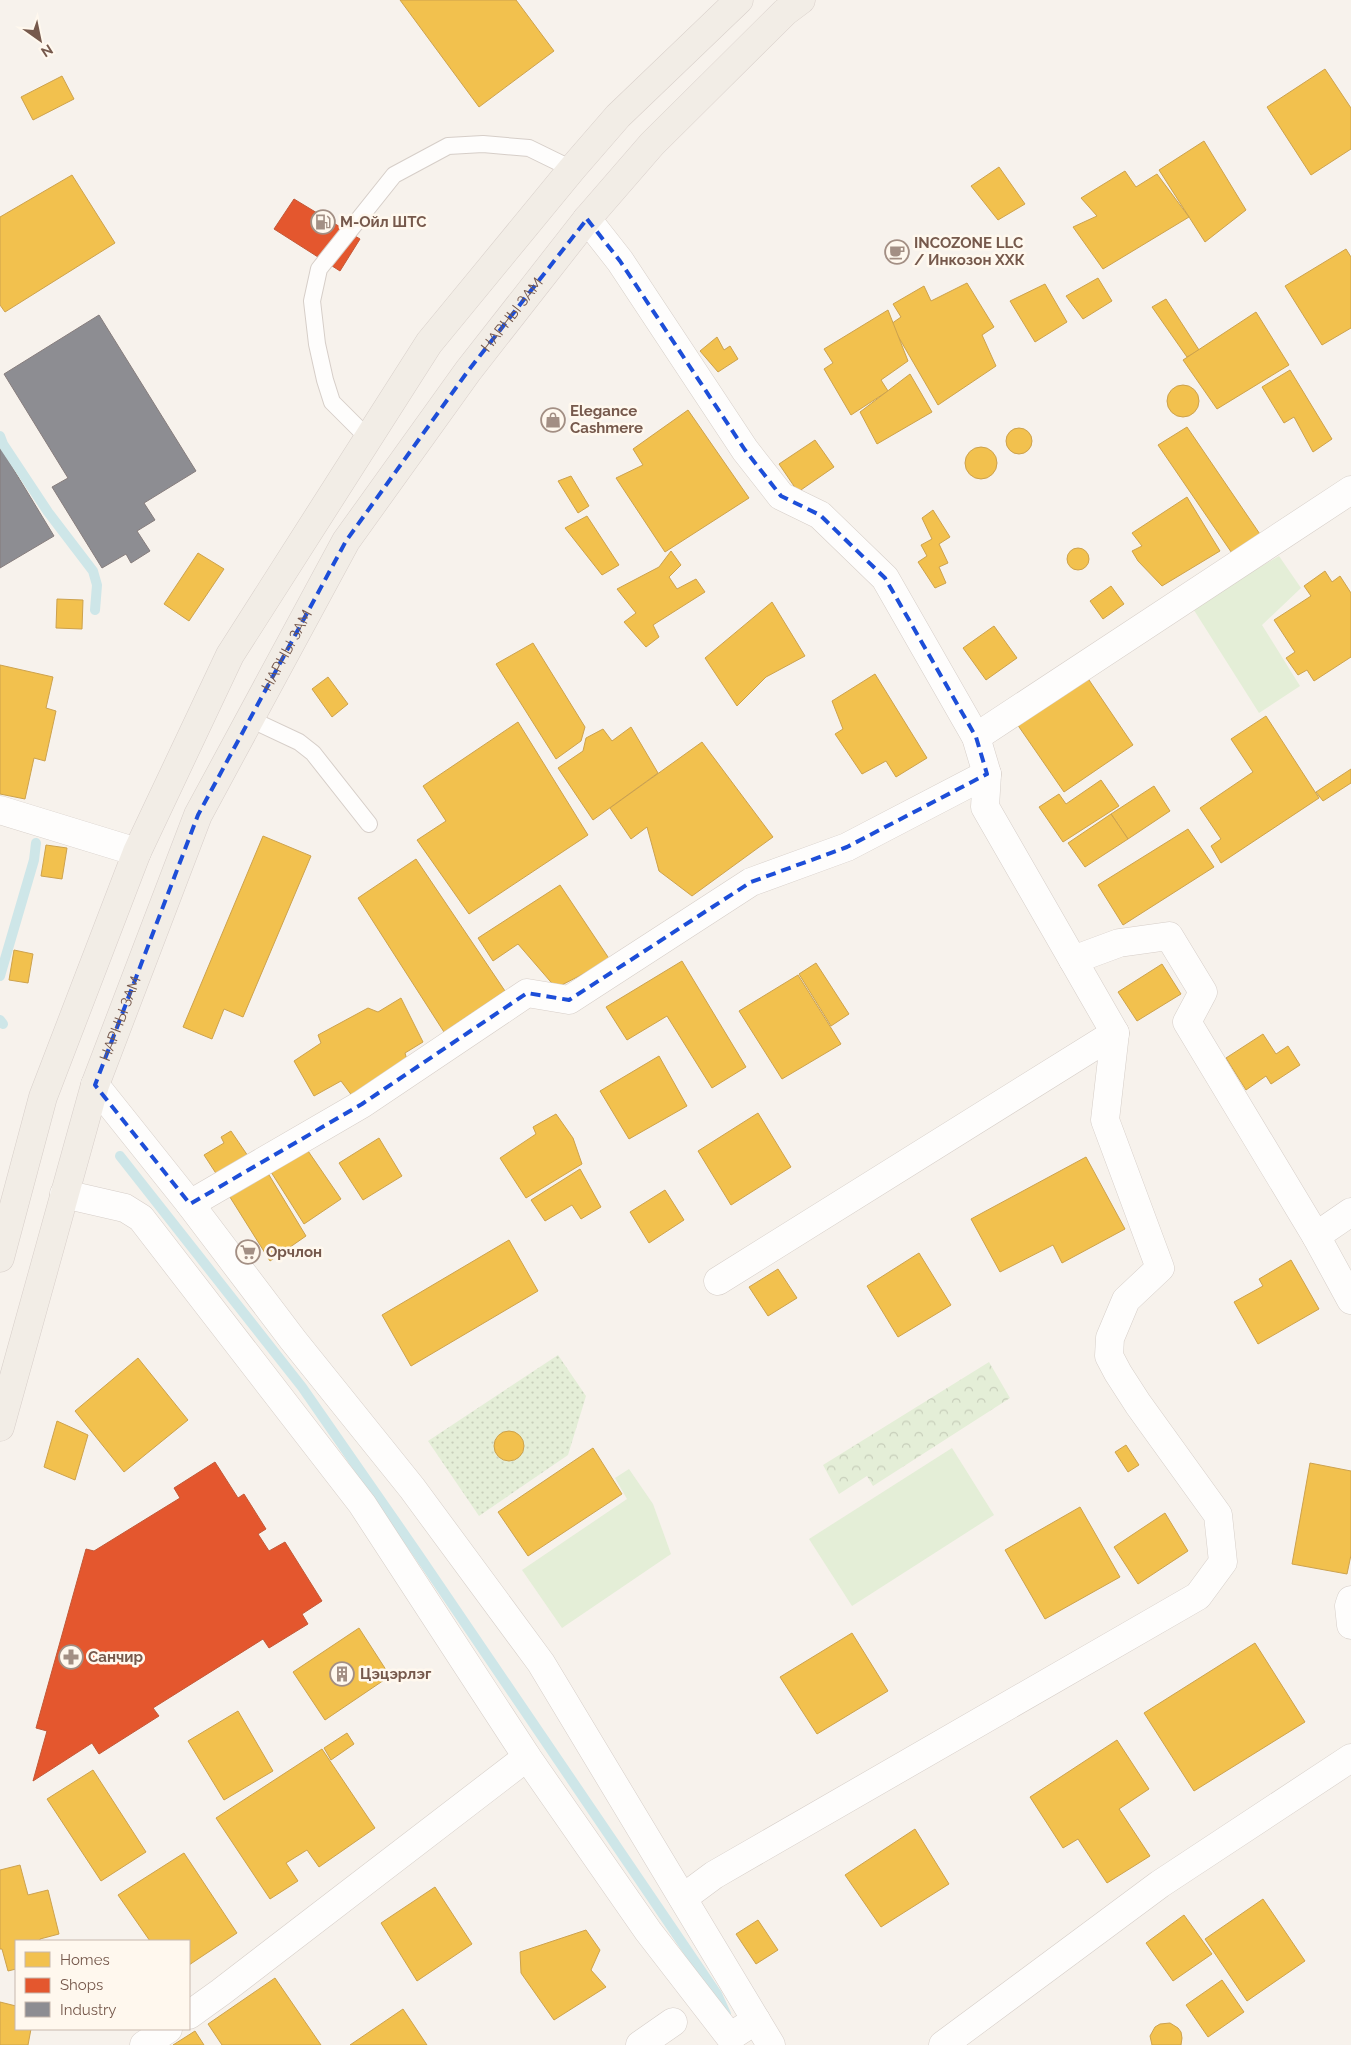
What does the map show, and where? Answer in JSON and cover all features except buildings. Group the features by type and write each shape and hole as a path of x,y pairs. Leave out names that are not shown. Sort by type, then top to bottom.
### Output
{"main road":[{"path":"0,1258 4,1229 44,1097 137,852 230,655 429,343 572,168 618,116 739,0"},
{"name":"НАРНЫ ЗАМ","path":"0,1427 95,1084 198,815 346,541 468,371 587,219 652,144 778,19 801,0"}],"street":[{"path":"587,219 620,261 745,450 782,496 820,515 885,578 976,737 987,774 985,807 1115,1033 1105,1120 1160,1268 1126,1300 1110,1338 1110,1356 1118,1373 1138,1404 1218,1515 1223,1562 1198,1596 714,1875 683,1898"},
{"path":"976,737 1351,490"},
{"path":"190,1204 362,1104 527,993 569,1000 751,882 847,847 987,774"},
{"path":"0,810 137,852"},
{"path":"1073,960 1119,943 1169,936 1203,992 1187,1022 1316,1236 1351,1300"},
{"path":"718,1281 1115,1033"},
{"path":"95,1084 190,1204 293,1340 412,1488 541,1663 771,2045"},
{"path":"64,1194 125,1208 141,1218 362,1504 527,1757 648,1931 730,2037 756,2020"},
{"path":"1316,1236 1351,1212"},
{"path":"1351,1600 1351,1625"},
{"path":"190,2014 527,1757"},
{"path":"943,2045 1160,1884 1351,1758"},
{"path":"640,2045 673,2022"},
{"path":"144,2045 166,2030"}],"lane":[{"path":"368,438 332,402 317,344 312,301 319,269 394,175 448,146 483,144 529,148 572,168"},
{"path":"250,719 299,742 313,753 370,824"}],"highlighted area":[{"path":"587,219 620,261 745,450 781,496 820,515 885,578 976,737 987,774 847,847 751,882 569,1000 527,993 362,1104 190,1204 95,1085 198,815 346,541 468,371"}],"green space":[{"path":"1279,556 1301,588 1262,625 1300,686 1259,713 1192,607"},
{"path":"558,1355 586,1396 568,1455 479,1516 428,1441"},
{"path":"989,1362 1010,1398 873,1486 867,1476 839,1494 823,1465"},
{"path":"952,1448 994,1515 852,1606 809,1539"},
{"path":"629,1469 653,1504 671,1554 562,1628 522,1570 627,1499 615,1478"}],"waterway":[{"path":"0,436 3,444 48,512 93,571 97,585 95,610"},
{"path":"0,976 34,860 36,843"},
{"path":"0,1020 3,1024"},
{"path":"120,1156 302,1387 418,1554 717,1994 726,2014"}],"place":[{"name":"M-Ойл ШТС","path":"323,222"},
{"name":"INCOZONE LLC / Инкозон ХХК","path":"897,252"},
{"name":"Elegance Cashmere","path":"553,420"},
{"name":"Орчлон","path":"248,1252"},
{"name":"Санчир","path":"71,1657"},
{"name":"Цэцэрлэг","path":"342,1674"}]}
